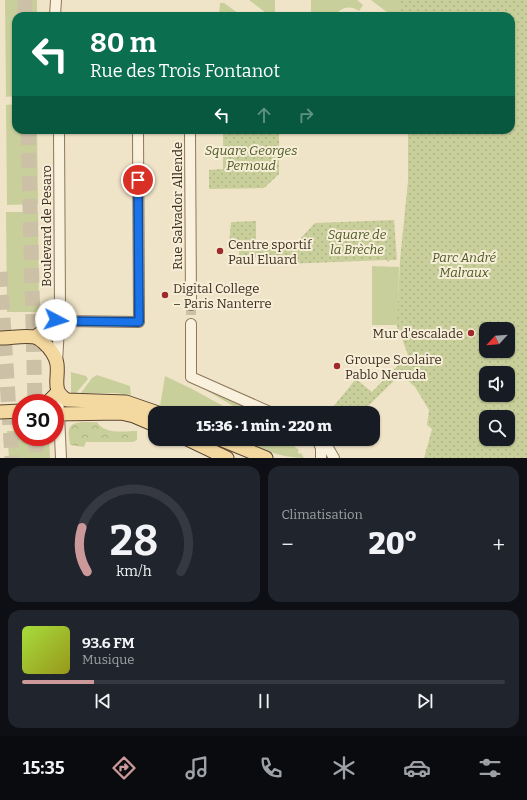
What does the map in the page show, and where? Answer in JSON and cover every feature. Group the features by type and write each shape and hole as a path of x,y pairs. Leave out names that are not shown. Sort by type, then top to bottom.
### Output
{"main road":[{"path":"0,338 35,337 57,320"},
{"path":"35,337 48,346 54,356 57,365 56,384 58,392 62,397 67,400 126,402 148,416"},
{"path":"0,412 12,411"},
{"path":"64,414 121,413 148,419"},
{"path":"202,446 227,458"},
{"path":"237,446 266,458"}],"street":[{"path":"55,12 56,0"},
{"name":"Boulevard de Pesaro","path":"57,365 58,134"},
{"path":"57,320 139,322 138,134"},
{"name":"Rue Salvador Allende","path":"190,134 191,305"},
{"path":"191,324 191,377 256,406"},
{"path":"60,446 61,458"},
{"path":"320,446 321,458"},
{"path":"326,446 334,458"}],"green space":[{"path":"5,0 37,0 37,12 12,12 12,96 6,97"},
{"path":"249,0 275,0 275,12 265,12"},
{"path":"311,0 357,0 363,5 359,11 352,8 346,8 338,12 311,12"},
{"path":"371,0 399,0 399,12 387,12"},
{"name":"Parc André Malraux","path":"399,0 527,0 527,458 424,458 432,429 427,425 429,410 415,387 401,374 368,406 334,406 356,379 372,392 408,355 397,329 400,260 408,181 408,134 515,134 515,12 399,12"},
{"path":"220,3 224,3 236,12 219,12"},
{"path":"12,104 12,134 37,134 38,204 7,205 6,105"},
{"name":"Square Georges Pernoud","path":"223,134 279,134 279,174 264,188 209,189 209,170 223,169"},
{"path":"6,212 38,212 39,312 7,312"},
{"name":"Square de la Brèche","path":"394,220 397,260 390,260 388,262 386,260 285,264 286,258 239,257 239,244 229,244 231,222 256,221 256,245 286,245 299,240 315,223"},
{"path":"372,266 399,267 398,325 372,325"},
{"path":"71,372 86,376 88,379 76,393 71,393"},
{"path":"97,375 130,386 131,395 115,393 81,393 92,378"},
{"path":"165,376 223,406 160,406"},
{"path":"204,389 246,406 233,406"},
{"path":"81,422 97,422 105,429 110,431 137,431 137,440 133,442 86,442 84,447 70,445 69,430 73,424"},
{"path":"7,431 12,431 12,446 49,446 50,458 9,458"},
{"path":"254,446 294,446 299,450 299,454 301,453 304,458 295,458"}],"tunnel":[{"path":"25,0 25,12"},
{"path":"28,134 35,394"},
{"path":"0,272 12,458"},
{"path":"191,305 191,324"},
{"path":"36,446 36,458"}],"place":[{"name":"Centre sportif Paul Eluard","path":"220,251"},
{"name":"Digital College – Paris Nanterre","path":"165,295"},
{"name":"Mur d'escalade","path":"471,333"},
{"name":"Groupe Scolaire Pablo Neruda","path":"337,366"}],"route":[{"path":"56,320 139,322 138,180"}]}
